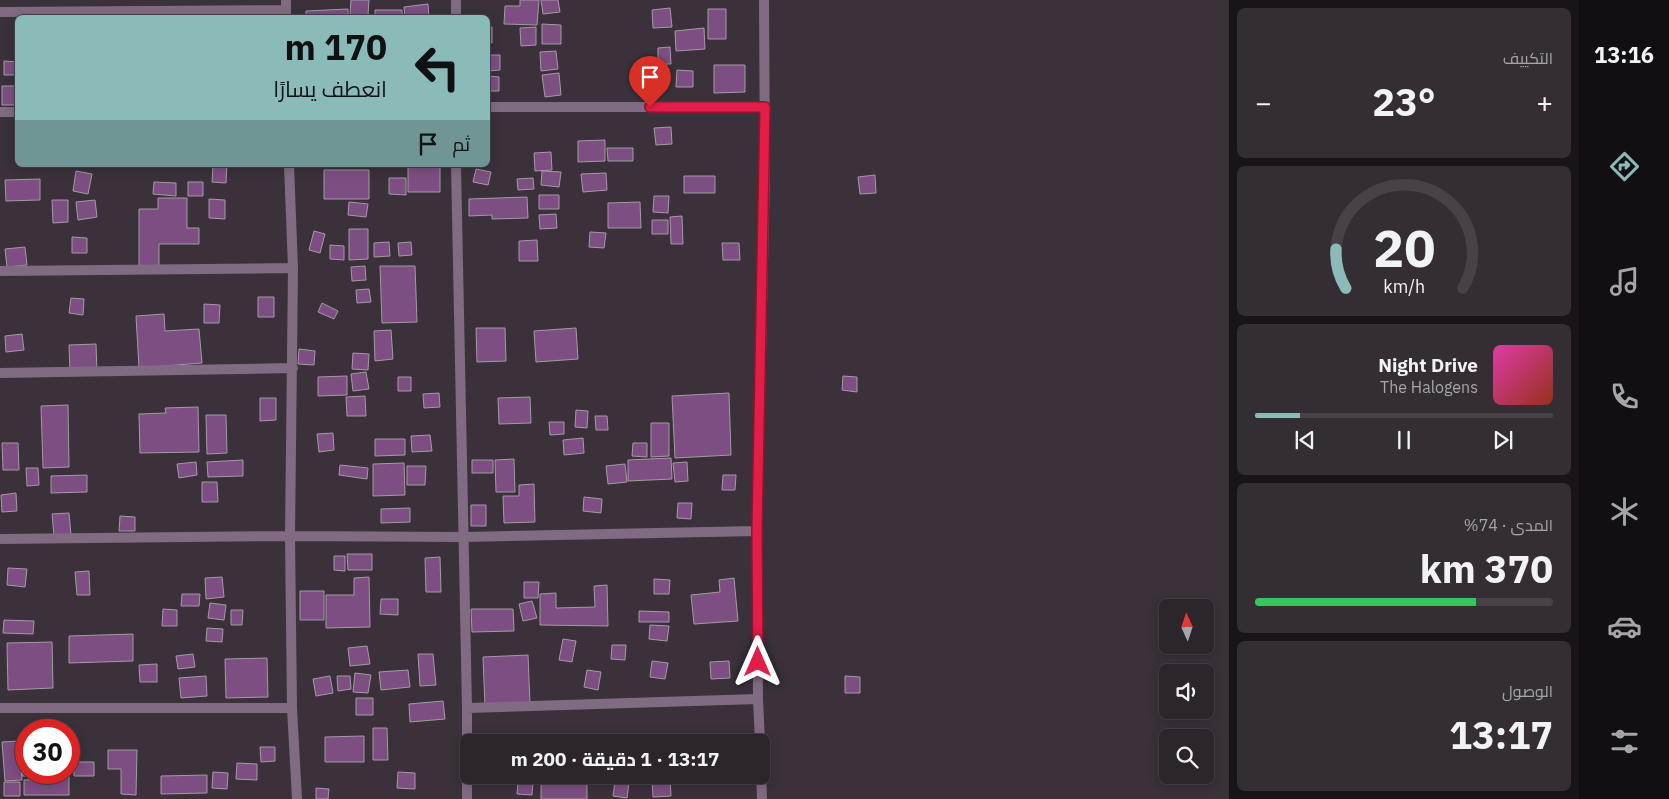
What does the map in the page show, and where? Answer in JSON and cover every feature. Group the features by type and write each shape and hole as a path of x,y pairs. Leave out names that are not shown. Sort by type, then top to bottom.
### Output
{"street":[{"path":"456,0 456,15"},
{"path":"760,734 757,531 765,107 764,0"},
{"path":"0,12 286,9"},
{"path":"490,107 765,107"},
{"path":"0,112 15,112"},
{"path":"289,167 293,268 290,536 292,708 297,799"},
{"path":"456,167 467,708 467,799"},
{"path":"0,271 293,268"},
{"path":"0,373 293,368"},
{"path":"0,539 290,536 463,537 757,531"},
{"path":"467,708 758,699"},
{"path":"0,708 292,708"},
{"path":"761,784 762,799"}],"building":[{"path":"351,0 369,0 368,15 350,15"},
{"path":"520,0 539,0 537,25 504,24 505,6 520,6"},
{"path":"541,0 558,0 560,12 543,14"},
{"path":"428,4 429,15 405,15 404,7"},
{"path":"670,8 672,27 653,28 652,10"},
{"path":"348,9 348,15 306,15 306,11"},
{"path":"708,9 726,9 726,39 708,39"},
{"path":"375,10 402,10 402,15 375,15"},
{"path":"542,24 561,25 561,44 542,44"},
{"path":"490,27 492,27 492,43 490,42"},
{"path":"536,27 536,45 521,46 520,28"},
{"path":"704,28 705,49 676,51 675,31"},
{"path":"670,47 671,64 658,64 658,48"},
{"path":"556,51 558,69 541,71 540,52"},
{"path":"490,55 500,55 500,70 490,71"},
{"path":"4,61 15,62 15,75 4,75"},
{"path":"714,65 745,65 745,92 714,93"},
{"path":"677,70 693,71 693,87 676,87"},
{"path":"559,73 561,95 545,97 542,75"},
{"path":"490,76 499,77 499,91 490,91"},
{"path":"2,86 15,86 15,105 2,105"},
{"path":"671,127 672,144 656,145 654,128"},
{"path":"605,140 605,161 578,162 578,141"},
{"path":"607,148 633,148 633,161 608,161"},
{"path":"551,152 552,170 535,171 534,153"},
{"path":"213,167 227,167 226,183 212,182"},
{"path":"408,167 440,167 440,192 408,192"},
{"path":"476,169 491,172 488,185 473,182"},
{"path":"324,170 369,170 369,199 324,199"},
{"path":"76,171 92,174 88,194 73,191"},
{"path":"542,171 561,172 559,187 541,185"},
{"path":"606,173 607,190 583,192 581,174"},
{"path":"875,175 876,193 860,194 858,177"},
{"path":"684,176 715,176 715,193 684,193"},
{"path":"389,178 406,178 406,195 389,194"},
{"path":"533,178 534,189 518,190 517,179"},
{"path":"40,179 40,200 6,201 5,180"},
{"path":"154,182 176,183 176,196 153,194"},
{"path":"188,182 203,182 203,196 188,196"},
{"path":"539,195 559,195 559,209 539,209"},
{"path":"654,196 669,196 668,213 653,212"},
{"path":"527,197 528,218 492,219 492,215 469,216 469,199"},
{"path":"158,198 187,198 187,228 199,228 199,244 159,244 159,267 139,267 139,209 158,209"},
{"path":"209,199 225,200 225,219 209,218"},
{"path":"52,200 68,200 68,222 53,223"},
{"path":"95,200 97,217 78,220 76,202"},
{"path":"349,202 368,204 366,217 348,215"},
{"path":"640,202 641,228 608,228 608,203"},
{"path":"556,214 557,228 540,229 539,215"},
{"path":"682,216 683,244 671,244 670,217"},
{"path":"652,220 668,220 668,234 652,234"},
{"path":"349,229 368,229 368,259 349,260"},
{"path":"314,231 325,234 320,253 309,250"},
{"path":"590,232 606,233 604,248 589,247"},
{"path":"72,237 87,238 87,253 72,253"},
{"path":"537,240 538,261 519,261 519,241"},
{"path":"389,242 390,256 374,257 374,243"},
{"path":"411,242 412,255 399,256 398,243"},
{"path":"722,243 739,243 740,260 723,260"},
{"path":"330,245 344,246 344,260 330,259"},
{"path":"25,247 27,265 7,267 5,249"},
{"path":"365,266 366,280 352,281 351,267"},
{"path":"380,266 415,266 417,322 382,323"},
{"path":"369,289 371,302 357,303 356,290"},
{"path":"258,297 274,297 274,317 258,317"},
{"path":"71,298 84,299 83,315 69,313"},
{"path":"322,303 338,311 334,319 318,312"},
{"path":"204,304 220,305 219,323 204,323"},
{"path":"164,314 165,331 199,329 202,363 139,368 136,316"},
{"path":"476,328 505,328 506,361 477,362"},
{"path":"576,328 578,359 536,362 534,331"},
{"path":"391,330 393,359 375,361 374,331"},
{"path":"22,334 24,350 6,352 5,336"},
{"path":"96,344 97,372 70,373 69,345"},
{"path":"299,349 315,351 314,365 298,364"},
{"path":"353,353 369,354 368,370 352,369"},
{"path":"366,372 369,389 353,391 351,374"},
{"path":"347,376 347,395 318,396 318,377"},
{"path":"843,376 857,377 857,392 842,390"},
{"path":"398,377 411,377 411,391 398,391"},
{"path":"439,393 440,407 424,408 423,394"},
{"path":"729,393 731,455 675,458 672,396"},
{"path":"365,396 366,416 347,416 346,397"},
{"path":"530,397 531,423 499,424 498,398"},
{"path":"260,398 276,398 276,420 260,421"},
{"path":"68,405 69,467 43,468 41,406"},
{"path":"198,407 199,452 140,453 139,414 166,413 165,408"},
{"path":"576,410 588,411 587,428 575,427"},
{"path":"206,415 226,415 227,453 207,454"},
{"path":"595,416 607,416 608,430 596,430"},
{"path":"549,422 564,422 564,434 550,435"},
{"path":"651,423 669,423 669,456 651,457"},
{"path":"333,433 334,450 319,452 317,434"},
{"path":"430,435 432,451 412,452 411,436"},
{"path":"583,438 584,453 564,455 563,440"},
{"path":"375,439 405,439 405,455 375,456"},
{"path":"2,443 18,443 19,470 3,470"},
{"path":"633,443 647,443 647,457 632,456"},
{"path":"671,458 672,479 628,481 628,460"},
{"path":"514,459 515,492 496,492 495,460"},
{"path":"243,460 243,476 208,477 207,462"},
{"path":"472,460 493,460 493,473 472,473"},
{"path":"196,462 197,475 179,478 177,464"},
{"path":"687,462 688,481 675,482 673,463"},
{"path":"404,463 405,495 373,496 373,464"},
{"path":"625,464 627,482 608,484 606,466"},
{"path":"340,465 368,468 367,479 339,475"},
{"path":"407,466 426,466 425,485 407,485"},
{"path":"26,468 38,468 39,485 27,486"},
{"path":"87,475 87,492 51,493 51,476"},
{"path":"723,475 736,475 735,490 722,490"},
{"path":"202,482 217,482 218,502 202,502"},
{"path":"534,484 535,522 504,523 503,496 519,496 519,485"},
{"path":"16,493 17,511 2,512 1,495"},
{"path":"584,497 602,499 601,513 583,511"},
{"path":"678,503 692,503 691,519 677,518"},
{"path":"471,505 486,505 486,526 471,526"},
{"path":"410,508 410,522 381,523 381,509"},
{"path":"69,513 71,535 54,536 52,514"},
{"path":"120,516 135,517 135,531 119,531"},
{"path":"347,554 372,554 372,570 348,570"},
{"path":"334,556 345,556 345,571 334,570"},
{"path":"440,557 441,592 426,592 425,558"},
{"path":"8,568 27,569 25,587 7,585"},
{"path":"89,571 90,595 77,595 75,572"},
{"path":"222,577 224,597 206,599 205,578"},
{"path":"369,577 370,627 326,628 326,595 354,595 354,578"},
{"path":"734,578 738,621 694,624 691,595 720,592 719,580"},
{"path":"654,579 670,580 669,594 654,594"},
{"path":"524,582 539,582 538,598 524,598"},
{"path":"607,585 608,626 540,625 540,594 556,593 556,608 595,607 594,586"},
{"path":"300,591 324,591 324,620 300,620"},
{"path":"182,594 200,594 199,606 181,606"},
{"path":"381,599 398,599 398,615 380,614"},
{"path":"532,601 537,618 523,621 519,604"},
{"path":"210,603 226,605 224,620 208,618"},
{"path":"163,609 177,610 177,626 162,626"},
{"path":"471,609 513,609 514,631 472,632"},
{"path":"231,610 243,610 242,625 231,625"},
{"path":"639,611 669,612 669,622 639,622"},
{"path":"4,620 34,621 33,634 3,633"},
{"path":"650,625 669,626 667,641 649,639"},
{"path":"207,628 223,629 222,642 206,641"},
{"path":"133,634 133,661 69,663 69,636"},
{"path":"563,639 576,641 572,662 559,660"},
{"path":"52,642 53,688 8,690 7,643"},
{"path":"612,645 626,645 625,660 611,659"},
{"path":"367,646 370,664 350,666 348,648"},
{"path":"193,654 195,667 178,669 176,656"},
{"path":"418,654 433,654 436,685 420,686"},
{"path":"528,655 530,704 485,706 483,657"},
{"path":"267,658 268,697 226,698 225,659"},
{"path":"652,661 668,663 665,679 650,677"},
{"path":"729,661 730,678 711,679 710,662"},
{"path":"157,664 157,682 140,682 139,665"},
{"path":"408,670 410,687 381,690 379,672"},
{"path":"587,670 601,672 598,690 584,687"},
{"path":"355,673 371,675 368,693 353,692"},
{"path":"206,676 207,696 181,698 179,678"},
{"path":"330,676 333,693 316,696 313,679"},
{"path":"337,676 350,676 351,689 338,691"},
{"path":"845,676 860,677 860,693 845,693"},
{"path":"356,698 373,698 373,715 356,715"},
{"path":"443,701 445,719 410,722 409,704"},
{"path":"373,728 387,728 388,760 373,760"},
{"path":"364,736 364,762 325,762 325,737"},
{"path":"15,741 15,780 5,781 2,742"},
{"path":"260,747 275,747 275,761 261,762"},
{"path":"108,750 137,750 136,795 121,794 121,769 108,769"},
{"path":"80,762 94,762 94,776 80,776"},
{"path":"237,763 257,764 257,780 236,779"},
{"path":"213,772 228,773 227,789 212,788"},
{"path":"398,772 415,773 415,789 397,788"},
{"path":"207,775 207,793 161,794 161,776"},
{"path":"4,782 20,784 20,796 4,796"},
{"path":"24,784 69,784 69,795 24,795"},
{"path":"518,784 533,784 532,795 517,794"},
{"path":"541,784 587,784 587,799 541,799"},
{"path":"615,784 629,784 627,798 613,796"},
{"path":"652,784 670,784 671,796 653,797"},
{"path":"316,788 329,789 328,799 316,799"}],"route":[{"path":"650,107 765,107 757,531 758,662"}]}
